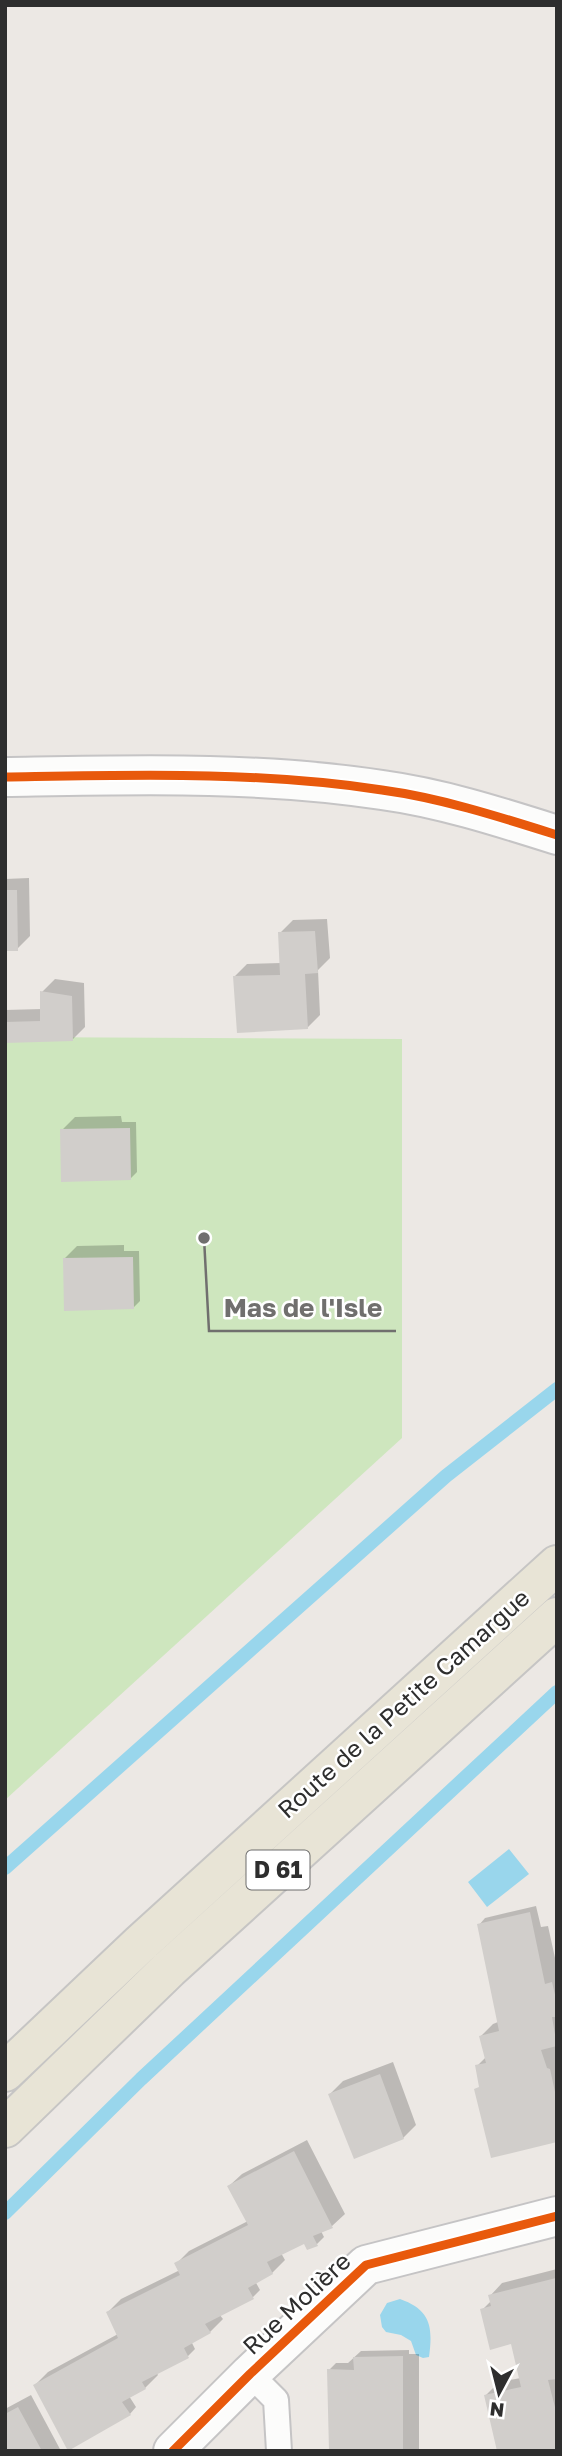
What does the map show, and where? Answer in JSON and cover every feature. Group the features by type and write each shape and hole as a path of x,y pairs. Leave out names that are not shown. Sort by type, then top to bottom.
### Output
{"main road":[{"name":"Route de la Petite Camargue","path":"5,2071 140,1944 557,1565"},
{"name":"Route de la Petite Camargue","path":"5,2128 179,1960 557,1617"}],"street":[{"path":"5,777 153,775 282,780 383,790 481,811 557,835"},
{"name":"Rue Molière","path":"173,2451 366,2265 557,2216"}],"lane":[{"name":"Rue Molière","path":"250,2374 276,2400 279,2451"}],"green space":[{"path":"5,1037 402,1039 402,1438 5,1800"}],"water":[{"path":"509,1849 529,1874 487,1907 468,1882"},
{"path":"400,2299 418,2308 428,2321 431,2337 429,2357 416,2355 411,2341 401,2335 386,2332 382,2327 380,2315 387,2303"}],"building":[{"path":"5,890 17,890 18,951 5,951"},
{"path":"315,931 318,973 305,974 308,1029 237,1033 233,976 280,975 278,932"},
{"path":"40,991 72,996 73,1041 5,1043 5,1022 40,1021"},
{"path":"130,1128 131,1180 61,1182 60,1129"},
{"path":"133,1257 134,1309 64,1311 63,1258"},
{"path":"530,1912 545,1984 552,1982 557,2003 557,2017 552,2017 557,2046 541,2050 547,2068 550,2069 557,2101 557,2142 491,2158 474,2089 479,2087 475,2065 486,2063 479,2036 499,2031 477,1924"},
{"path":"380,2074 404,2139 354,2159 328,2094"},
{"path":"294,2151 333,2228 313,2236 318,2246 307,2250 304,2244 267,2262 273,2274 248,2288 254,2299 205,2324 211,2333 184,2348 189,2358 142,2382 146,2389 122,2402 131,2415 68,2451 33,2385 118,2338 106,2312 180,2275 174,2263 248,2225 227,2186"},
{"path":"556,2278 557,2379 548,2380 557,2415 557,2451 497,2451 484,2395 521,2387 511,2344 490,2350 480,2309 491,2306 488,2295"},
{"path":"403,2356 403,2451 329,2451 327,2369 354,2370 353,2357"},
{"path":"18,2407 42,2451 5,2451 5,2414"}],"waterway":[{"path":"5,1868 446,1476 557,1389"},
{"path":"5,2213 141,2079 557,1692"}],"cycle path":[{"path":"5,777 194,776 335,784 448,803 557,835"},
{"path":"173,2451 366,2265 557,2216"}],"place":[{"name":"Mas de l'Isle","path":"204,1238"}]}
